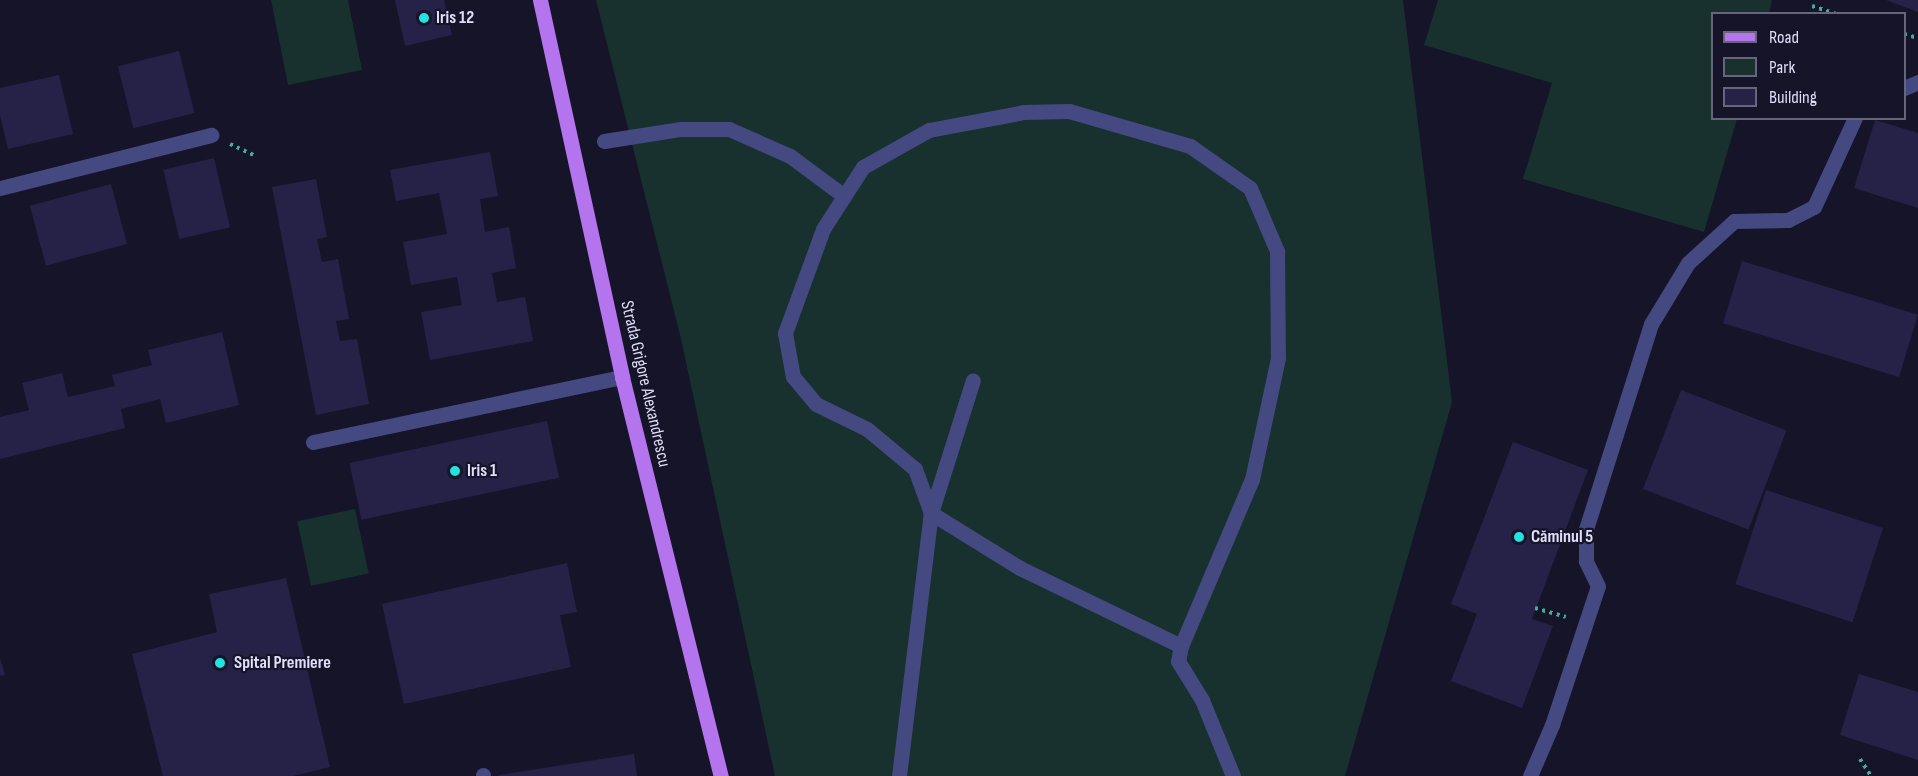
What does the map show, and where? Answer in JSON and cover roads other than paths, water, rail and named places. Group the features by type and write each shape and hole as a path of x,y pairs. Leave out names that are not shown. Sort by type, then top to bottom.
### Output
{"main road":[{"name":"Strada Grigore Alexandrescu","path":"540,0 622,377 721,776"}],"street":[{"path":"1181,646 1020,568 931,513 915,469 867,429 816,404 793,377 784,333 823,229 863,167 929,130 1024,112 1069,111 1190,147 1250,188 1277,251 1278,358 1252,479 1181,646 1178,661 1202,700 1233,776"},
{"path":"1530,776 1552,725 1584,622 1598,586 1586,561 1586,529 1651,324 1663,300 1688,263 1734,221 1788,220 1814,207 1854,120"},
{"path":"604,141 681,129 729,129 790,156 844,196"},
{"path":"0,188 212,135"},
{"path":"313,442 622,377"},
{"path":"899,776 931,513 973,380"}],"place":[{"name":"Iris 12","path":"424,18"},
{"name":"Iris 1","path":"455,471"},
{"name":"Căminul 5","path":"1519,537"},
{"name":"Spital Premiere","path":"220,663"}]}
